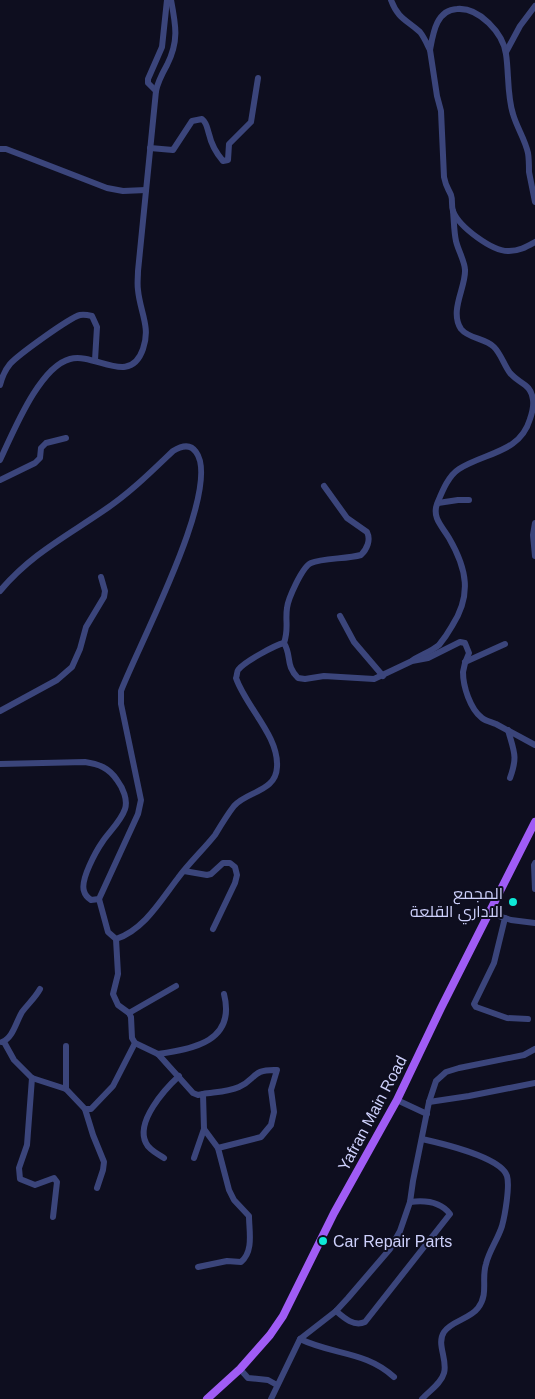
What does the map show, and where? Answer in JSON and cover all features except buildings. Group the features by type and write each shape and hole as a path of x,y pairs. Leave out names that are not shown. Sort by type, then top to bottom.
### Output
{"main road":[{"name":"Yafran Main Road","path":"207,1399 240,1370 270,1335 283,1316 334,1213 397,1100 535,822"}],"street":[{"path":"156,91 148,83 148,79 162,47 167,0"},
{"path":"0,460 27,404 46,377 61,362 79,358 94,360 120,368 128,367 136,362 142,352 147,331 138,288 146,190 156,91 175,44 176,27 171,0"},
{"path":"324,486 347,518 367,532 369,541 367,548 361,555 315,562 307,566 296,584 287,606 288,629 284,643 290,668 298,678 305,679 324,676 374,679 384,676 438,646 455,621 464,601 464,577 449,537 438,522 435,514 438,503 445,487 458,470 483,456 494,454 512,444 524,433 534,402 530,389 510,374 494,347 486,341 470,336 461,328 457,302 465,271 455,240 451,195 446,188 445,182 440,111 430,50 421,33 404,21 395,11 391,0"},
{"path":"506,52 520,26 535,6"},
{"path":"430,50 439,19 444,13 456,9 471,11 484,18 497,34 506,52 511,106 528,154 535,202"},
{"path":"150,148 173,150 192,121 202,119 206,122 208,133 218,154 223,161 228,160 229,144 251,122 258,78"},
{"path":"0,149 6,149 28,157 107,188 123,191 146,190"},
{"path":"453,211 473,235 506,251 522,249 535,242"},
{"path":"0,385 8,366 15,358 80,315 92,316 97,327 94,360"},
{"path":"528,425 535,418"},
{"path":"0,480 35,463 40,458 41,448 46,443 66,438"},
{"path":"0,591 36,555 124,496 173,451 181,446 188,446 193,448 198,454 202,472 202,484 194,515 179,558 120,691 121,704 142,800 138,814 103,894 99,899 92,900 88,897 84,891 84,882 95,853 122,817 126,801 119,782 105,767 85,762 0,764"},
{"path":"438,503 469,500"},
{"path":"535,523 533,535 535,556"},
{"path":"0,711 57,680 72,667 80,649 86,627 104,596 105,591 101,577"},
{"path":"340,616 354,642 384,676"},
{"path":"412,661 428,658 460,642 465,643 469,653 463,674 472,706 478,715 484,720 508,730 535,745"},
{"path":"116,939 133,931 168,894 235,806 245,798 266,788 274,779 277,772 276,750 236,678 238,670 262,652 284,643"},
{"path":"465,662 505,644"},
{"path":"508,730 515,755 515,764 510,778"},
{"path":"535,862 535,889"},
{"path":"184,871 207,875 211,874 223,863 230,863 235,867 237,875 235,883 213,929"},
{"path":"99,899 108,932 116,939 118,974 113,994 118,1005 129,1012 132,1024 132,1038 135,1043 158,1054 193,1093 198,1095 231,1090 241,1086 256,1073 266,1070 277,1070 271,1090 274,1112 271,1126 261,1137 218,1148"},
{"path":"489,913 535,923"},
{"path":"505,918 494,963 474,1004 476,1007 507,1018 528,1019"},
{"path":"129,1012 176,986"},
{"path":"40,989 32,1002 22,1012 10,1036 2,1042 14,1060 32,1078 66,1089 85,1109 92,1135 104,1162 104,1170 97,1188"},
{"path":"158,1054 178,1052 208,1042 216,1036 222,1029 226,1018 228,1007 224,994"},
{"path":"85,1109 91,1109 96,1105 113,1086 135,1043"},
{"path":"66,1046 66,1089"},
{"path":"271,1399 300,1339 336,1311 390,1249 400,1231 410,1202 429,1102 436,1081 446,1072 524,1055 535,1049"},
{"path":"164,1158 146,1144 144,1129 154,1104 179,1076"},
{"path":"32,1078 27,1145 19,1168 20,1179 35,1185 54,1178 57,1182 53,1217"},
{"path":"429,1102 535,1083"},
{"path":"194,1158 204,1129 203,1094"},
{"path":"397,1100 427,1114"},
{"path":"198,1267 227,1261 241,1262 246,1258 250,1246 249,1216 234,1200 228,1190 218,1148 204,1129"},
{"path":"422,1139 454,1146 501,1168 507,1176 508,1186 502,1225 485,1266 485,1291 478,1310 444,1332 441,1340 445,1373 438,1384 422,1399"},
{"path":"336,1311 353,1323 359,1325 365,1322 450,1214 446,1208 436,1203 410,1202"},
{"path":"300,1339 312,1345 369,1360 383,1367 394,1378"},
{"path":"240,1370 248,1378 268,1380 277,1385"}],"place":[{"name":"المجمع الاداري القلعة","path":"513,902"},
{"name":"Car Repair Parts","path":"323,1241"}]}
